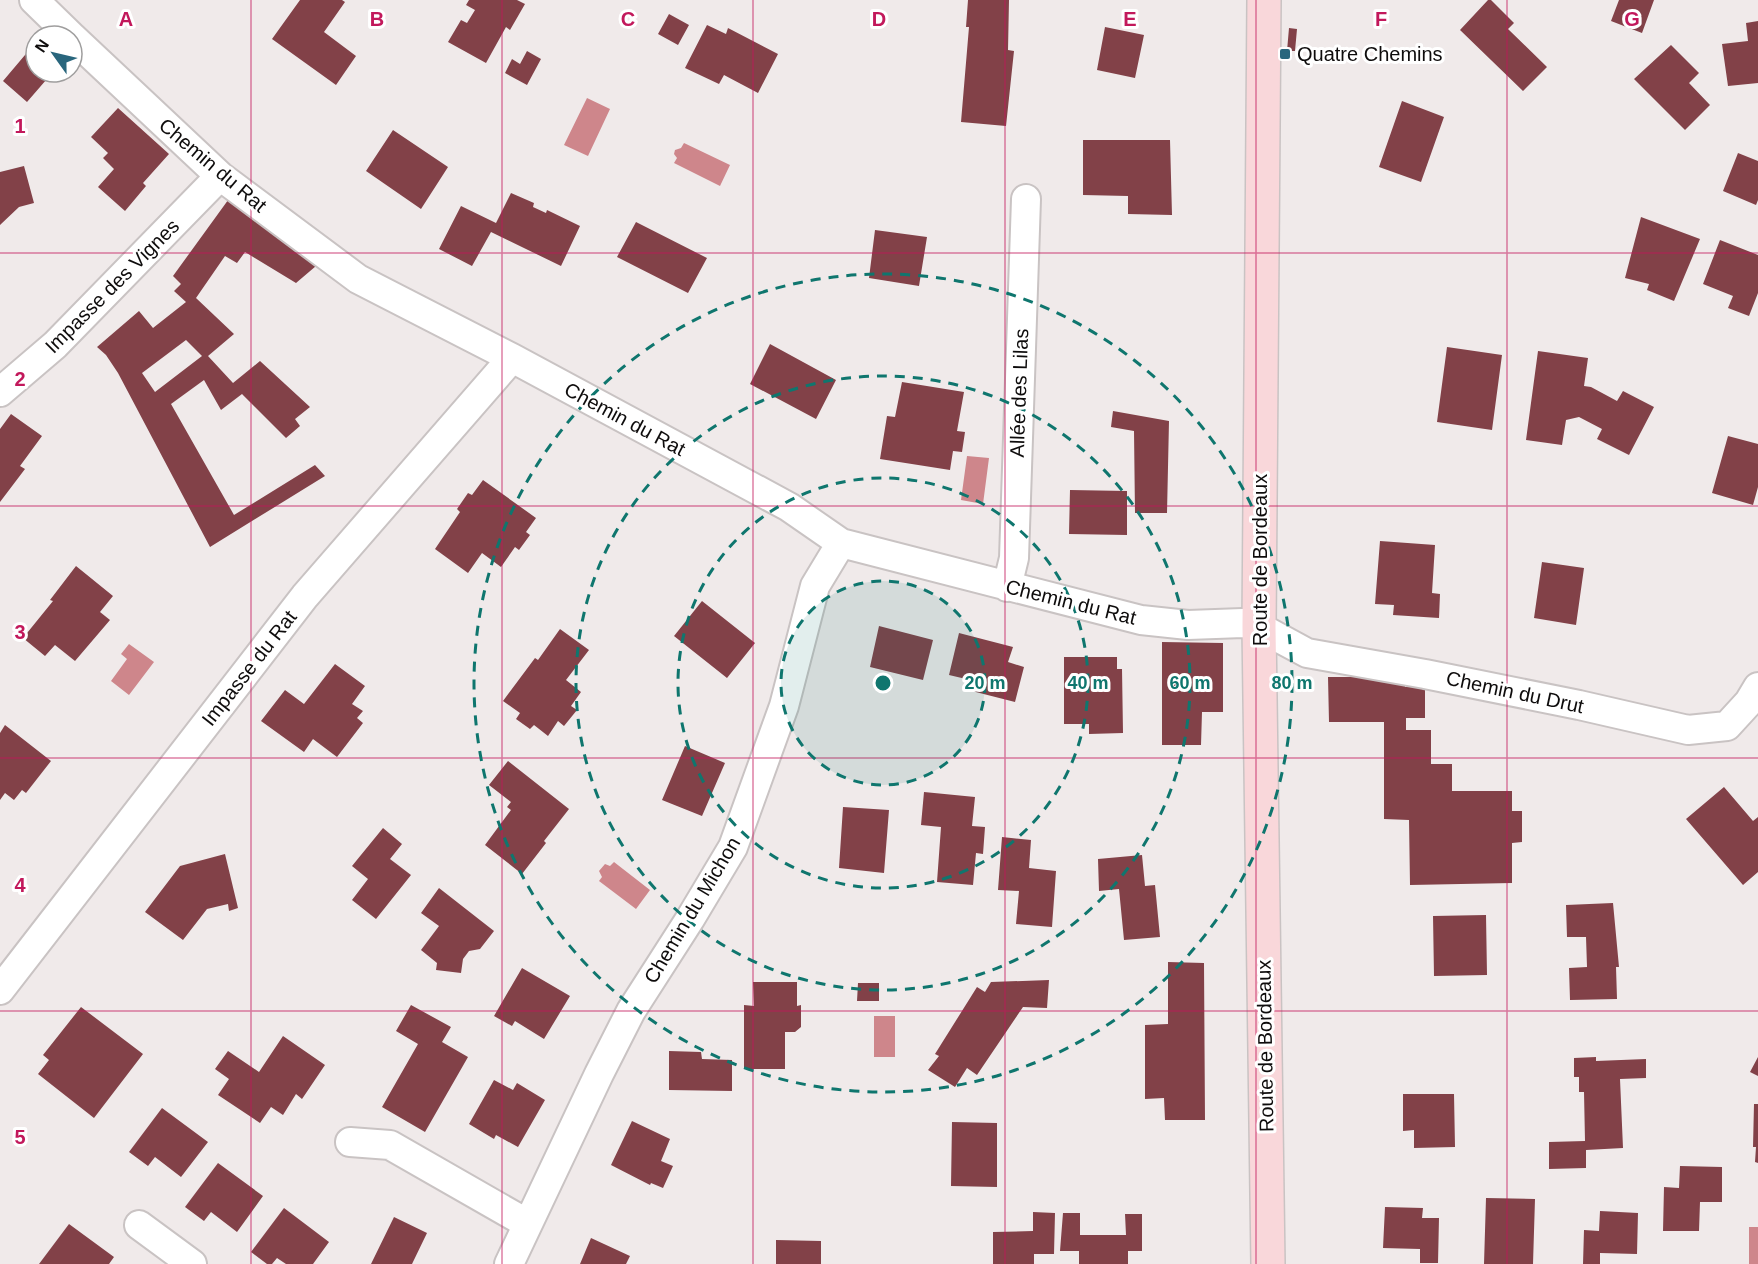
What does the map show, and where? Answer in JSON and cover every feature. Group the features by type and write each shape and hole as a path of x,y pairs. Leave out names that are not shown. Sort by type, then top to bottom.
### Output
{"main road":[{"name":"Route de Bordeaux","path":"1264,0 1259,627 1268,1264"}],"street":[{"name":"Chemin du Rat","path":"34,0 59,24"},
{"name":"Chemin du Rat","path":"84,47 220,176 358,279 512,358 789,507 842,543 1141,620 1188,625 1243,623 1259,627"},
{"name":"Impasse des Vignes","path":"0,392 55,345 220,176"},
{"name":"Allée des Lilas","path":"1007,587 1014,558 1026,199"},
{"name":"Impasse du Rat","path":"0,990 305,596 512,358"},
{"name":"Chemin du Michon","path":"509,1264 568,1137 632,1011 733,847 784,706 815,586 842,543"},
{"name":"Chemin du Drut","path":"1259,627 1307,653 1557,700 1688,730 1727,726 1749,702 1758,687"},
{"path":"350,1142 390,1145 528,1224"},
{"path":"139,1226 192,1264"}],"shaded area":[{"path":"587,98 610,109 588,156 564,145"},
{"path":"684,143 730,165 720,186 674,163 677,158 674,154 675,150 681,148"},
{"path":"967,456 989,458 983,504 961,500"},
{"path":"129,644 154,662 129,695 111,681 127,659 121,654"},
{"path":"614,862 650,890 636,909 599,881 602,877 599,871 605,864 610,866"},
{"path":"874,1016 895,1016 895,1057 874,1057"},
{"path":"1749,1227 1758,1227 1758,1264 1749,1264"}],"building":[{"path":"300,0 342,0 345,2 324,32 356,56 336,85 272,39"},
{"path":"469,0 517,0 525,4 510,30 506,27 486,63 448,42 461,20 467,23 475,10 466,5"},
{"path":"968,0 1009,0 1008,50 1014,51 1006,126 961,122 969,27 966,27"},
{"path":"1488,0 1491,0 1514,23 1508,29 1547,67 1523,91 1460,30"},
{"path":"1619,0 1654,0 1642,33 1611,21"},
{"path":"669,14 689,25 678,45 658,34"},
{"path":"1758,21 1758,83 1728,86 1722,44 1748,41 1746,23"},
{"path":"707,25 726,34 728,28 778,54 758,93 724,75 719,84 685,68"},
{"path":"1105,27 1144,35 1135,78 1097,70"},
{"path":"1289,28 1297,29 1295,51 1287,51"},
{"path":"1671,45 1699,73 1689,83 1710,105 1685,130 1634,79"},
{"path":"527,51 541,59 527,85 505,73 512,59 520,64"},
{"path":"24,56 24,84 43,84 27,102 3,81"},
{"path":"1402,101 1444,117 1421,182 1379,167"},
{"path":"118,108 169,154 143,183 146,186 125,211 98,187 114,169 103,158 108,153 91,137"},
{"path":"393,130 448,167 421,209 366,171"},
{"path":"1083,140 1170,140 1172,215 1128,214 1128,196 1083,195"},
{"path":"1738,153 1758,161 1756,205 1723,191"},
{"path":"24,166 34,203 19,207 0,225 0,172"},
{"path":"511,193 534,203 533,207 546,213 547,210 580,226 561,266 491,232 472,266 439,249 461,206 496,223"},
{"path":"231,196 316,266 296,283 245,252 237,263 225,256 196,298 234,334 208,356 233,383 260,361 310,407 295,419 300,426 286,438 242,394 221,410 204,380 171,404 234,515 315,465 325,476 210,547 118,373 106,355 97,347 139,311 153,328 186,302 174,291 181,284 173,276","holes":["186,340 202,356 155,392 142,373"]},
{"path":"1641,217 1700,239 1674,301 1647,290 1649,284 1625,278"},
{"path":"636,222 707,258 688,293 617,257"},
{"path":"875,230 927,237 919,286 869,278"},
{"path":"1720,240 1758,255 1758,293 1749,316 1728,308 1733,296 1703,284"},
{"path":"770,344 836,380 816,419 750,384"},
{"path":"1447,347 1502,355 1492,430 1437,422"},
{"path":"1538,351 1588,358 1584,386 1591,387 1617,401 1623,391 1654,407 1629,455 1597,439 1602,429 1579,417 1566,420 1562,445 1526,440"},
{"path":"902,382 964,392 957,431 965,432 962,452 953,451 950,470 880,459 887,416 895,417"},
{"path":"1113,411 1169,421 1167,513 1135,513 1134,431 1111,427"},
{"path":"11,414 42,436 20,466 25,469 0,502 0,429"},
{"path":"1728,436 1758,444 1758,487 1753,505 1712,493"},
{"path":"483,480 536,518 526,532 530,535 519,550 515,547 501,567 482,553 468,573 435,549 460,512 457,509 468,493 472,495"},
{"path":"1070,490 1127,491 1127,535 1069,534"},
{"path":"1380,541 1435,545 1432,593 1440,594 1439,618 1393,615 1394,605 1375,604"},
{"path":"1542,562 1584,568 1576,625 1534,618"},
{"path":"76,566 113,596 100,612 110,620 75,661 55,645 45,656 23,638 53,601 50,600"},
{"path":"702,601 755,643 727,678 674,636"},
{"path":"879,626 933,640 923,680 870,667"},
{"path":"560,629 589,650 566,680 581,692 571,706 577,710 564,726 558,721 548,736 534,725 530,729 516,719 520,713 503,701 535,658 538,660"},
{"path":"959,633 1013,647 1008,662 1024,667 1015,702 964,689 966,679 949,675"},
{"path":"1162,642 1223,643 1223,712 1202,712 1201,745 1162,745"},
{"path":"1064,657 1117,657 1117,669 1122,669 1123,733 1089,734 1089,724 1064,724"},
{"path":"335,664 365,686 352,704 363,711 357,718 363,723 337,757 313,739 304,752 261,721 285,690 304,704"},
{"path":"1328,677 1405,677 1405,687 1425,687 1425,718 1406,718 1406,730 1431,730 1431,764 1452,764 1452,791 1512,791 1512,811 1522,811 1522,842 1512,843 1512,883 1410,885 1409,820 1384,819 1384,722 1329,722"},
{"path":"5,725 51,761 26,793 22,790 14,800 5,793 0,800 0,733"},
{"path":"685,746 725,763 702,816 662,800"},
{"path":"508,761 569,809 522,874 485,845 511,810 507,807 511,802 489,785"},
{"path":"1724,787 1753,821 1758,817 1758,872 1743,885 1686,819"},
{"path":"924,792 975,797 972,826 985,827 983,854 976,853 973,885 937,882 941,827 921,825"},
{"path":"843,807 889,810 884,873 839,868"},
{"path":"383,828 402,844 390,859 411,875 376,919 352,900 368,879 352,866"},
{"path":"1002,837 1031,840 1029,868 1056,871 1052,927 1016,924 1019,891 998,890"},
{"path":"225,854 238,908 229,911 228,904 207,909 183,940 145,912 180,866"},
{"path":"1142,855 1145,886 1155,885 1160,937 1124,940 1119,889 1099,891 1098,859"},
{"path":"439,888 494,931 480,949 469,951 463,959 461,973 436,970 437,963 421,950 439,926 421,913"},
{"path":"1613,903 1619,967 1616,967 1617,999 1570,1000 1569,968 1587,967 1586,937 1567,937 1566,905"},
{"path":"1486,915 1487,975 1434,976 1433,916"},
{"path":"1168,962 1204,963 1205,1120 1165,1120 1164,1098 1145,1099 1145,1025 1168,1024"},
{"path":"522,968 570,996 544,1039 515,1021 512,1026 494,1016"},
{"path":"1049,980 1047,1008 1023,1007 977,1075 967,1068 955,1087 928,1070 939,1056 935,1054 977,987 985,992 991,982"},
{"path":"753,982 797,982 797,1006 801,1005 801,1027 795,1032 785,1032 785,1069 744,1069 744,1005 754,1006"},
{"path":"858,983 879,983 879,1001 857,1001"},
{"path":"411,1005 451,1027 442,1042 468,1057 425,1132 382,1107 418,1044 396,1031"},
{"path":"81,1007 143,1054 94,1118 38,1074 49,1060 43,1055"},
{"path":"283,1036 325,1065 302,1099 296,1094 283,1115 271,1107 260,1123 218,1095 229,1079 215,1069 228,1051 259,1072"},
{"path":"669,1051 701,1052 702,1059 732,1060 732,1091 669,1090"},
{"path":"1596,1057 1596,1061 1646,1059 1646,1078 1620,1079 1623,1148 1586,1150 1586,1168 1549,1169 1549,1142 1585,1141 1584,1092 1579,1092 1579,1077 1574,1077 1574,1058"},
{"path":"1758,1057 1758,1076 1750,1072"},
{"path":"494,1080 513,1090 517,1083 545,1100 518,1147 496,1135 494,1139 469,1124"},
{"path":"1403,1094 1454,1094 1455,1147 1414,1148 1414,1130 1403,1131"},
{"path":"1754,1104 1758,1104 1758,1163 1755,1162 1756,1147 1753,1147"},
{"path":"162,1108 208,1142 181,1177 155,1157 148,1166 129,1152"},
{"path":"632,1121 670,1139 661,1161 673,1166 663,1188 651,1183 650,1185 611,1165"},
{"path":"952,1122 997,1123 997,1187 951,1186"},
{"path":"218,1163 263,1196 237,1232 211,1212 204,1221 185,1207"},
{"path":"1680,1166 1722,1167 1722,1202 1700,1202 1699,1231 1663,1231 1664,1187 1679,1188"},
{"path":"1486,1198 1535,1199 1533,1264 1484,1264"},
{"path":"1385,1207 1423,1208 1422,1218 1439,1218 1438,1263 1420,1263 1420,1249 1383,1248"},
{"path":"284,1208 329,1242 313,1264 286,1264 277,1258 272,1264 267,1264 251,1252"},
{"path":"1600,1211 1638,1213 1637,1254 1600,1253 1600,1264 1583,1264 1584,1230 1599,1231"},
{"path":"1033,1212 1055,1213 1054,1254 1034,1254 1034,1264 993,1264 993,1232 1033,1231"},
{"path":"1063,1213 1080,1213 1080,1235 1126,1235 1125,1214 1142,1214 1142,1251 1128,1251 1128,1264 1079,1264 1079,1251 1060,1251"},
{"path":"394,1217 427,1233 412,1264 371,1264"},
{"path":"69,1224 114,1257 109,1264 39,1264"},
{"path":"591,1238 630,1256 626,1264 580,1264"},
{"path":"776,1240 821,1241 821,1264 776,1264"}],"place":[{"name":"Quatre Chemins","path":"1285,54"}]}
